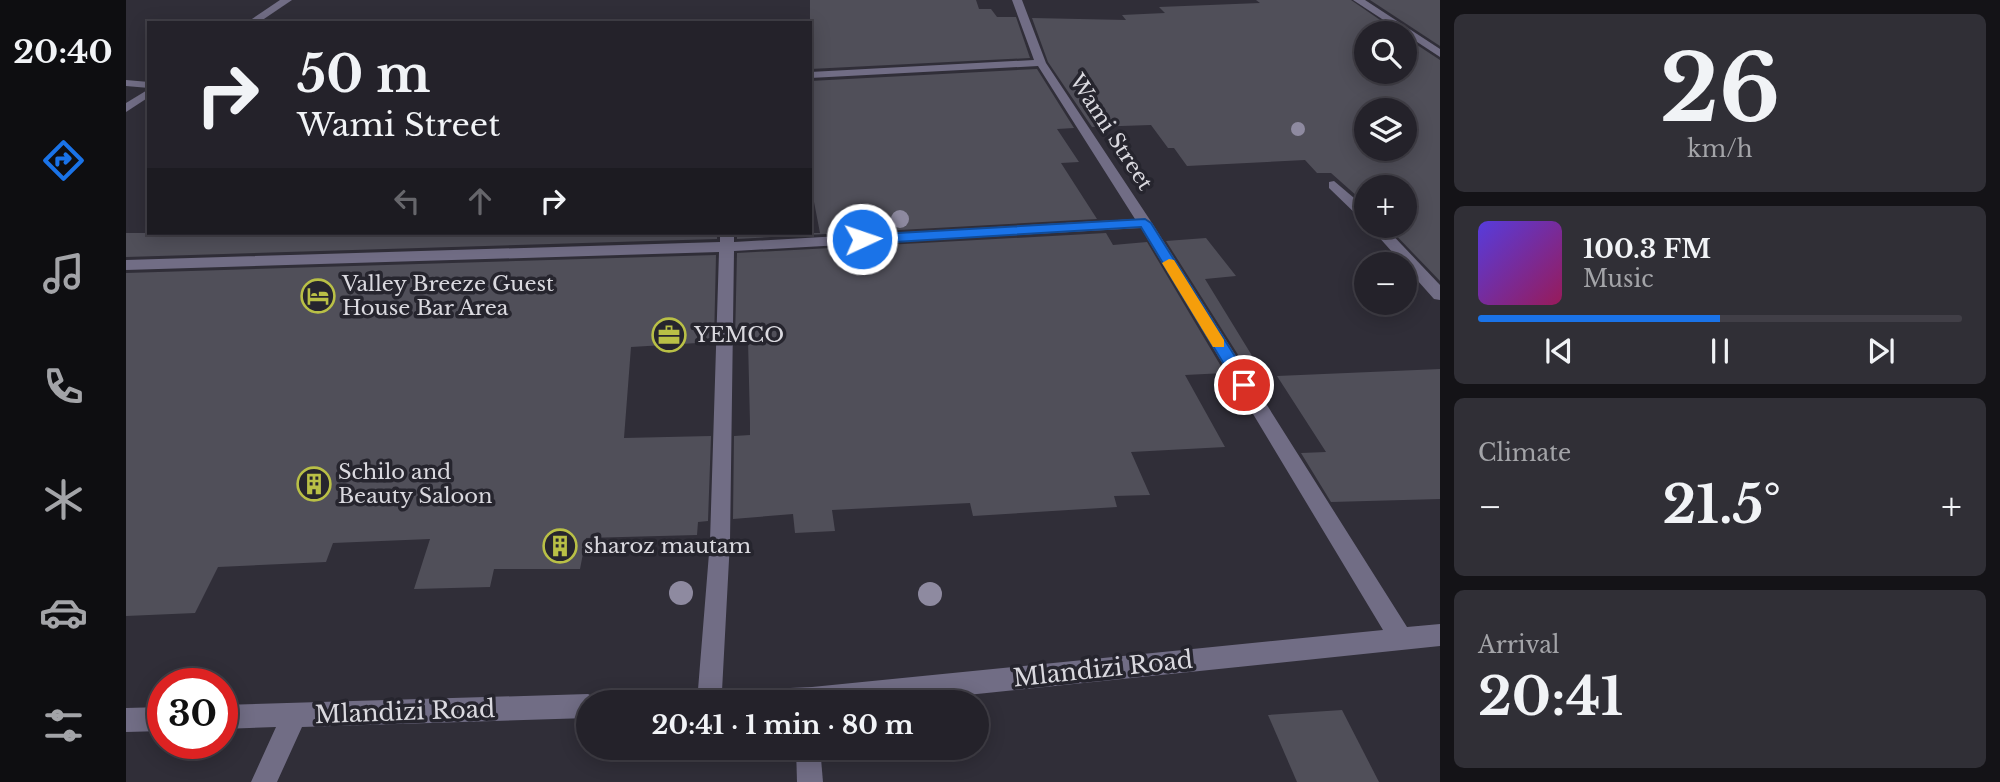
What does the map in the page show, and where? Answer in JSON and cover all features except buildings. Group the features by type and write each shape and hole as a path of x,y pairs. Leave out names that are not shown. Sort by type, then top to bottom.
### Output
{"street":[{"path":"254,21 287,0"},
{"name":"Wami Street","path":"1017,0 1041,63 1145,223 1401,639"},
{"path":"1358,0 1440,54"},
{"path":"812,75 1041,63"},
{"path":"126,83 147,85"},
{"path":"126,108 147,93"},
{"path":"1334,185 1354,204"},
{"path":"126,265 1145,223"},
{"path":"1387,238 1440,295"},
{"path":"710,690 720,541 726,240"},
{"name":"Mlandizi Road","path":"909,690 1440,635"},
{"name":"Mlandizi Road","path":"238,718 576,706"},
{"path":"264,782 294,716"},
{"path":"126,720 147,719"},
{"path":"809,760 810,782"}],"slow traffic":[{"path":"1169,263 1219,343"}],"place":[{"name":"Valley Breeze Guest House Bar Area","path":"318,296"},
{"name":"YEMCO","path":"669,335"},
{"name":"Schilo and Beauty Saloon","path":"314,484"},
{"name":"sharoz mautam","path":"560,546"}],"route":[{"path":"862,239 1145,223 1244,385"}]}
